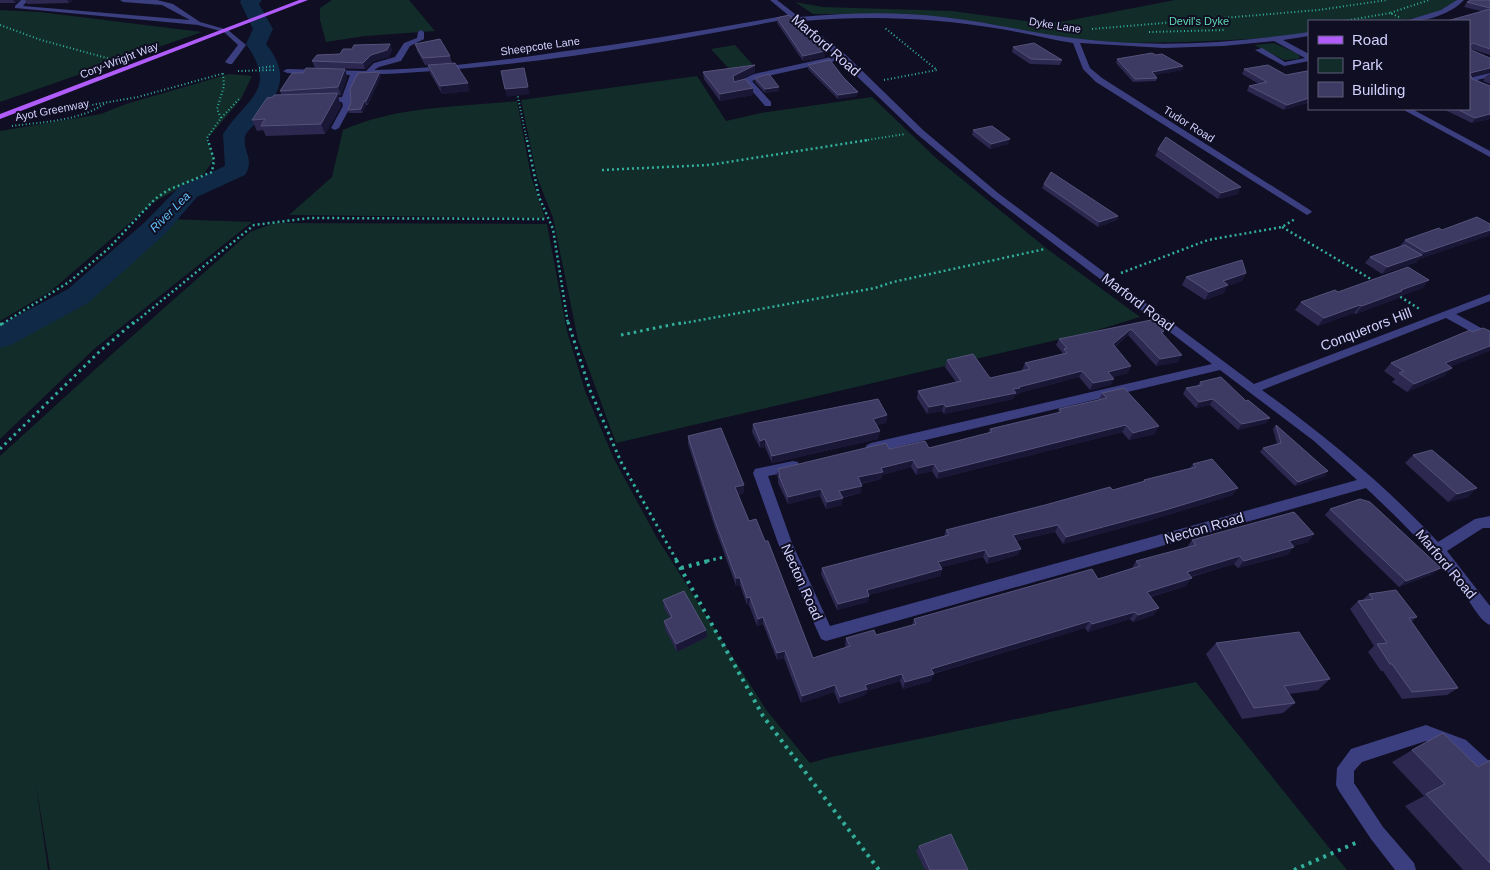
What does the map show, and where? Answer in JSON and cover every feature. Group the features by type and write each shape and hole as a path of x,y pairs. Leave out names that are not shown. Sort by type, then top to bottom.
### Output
{"main road":[{"name":"Cory-Wright Way","path":"0,117 305,0"}],"street":[{"path":"25,0 17,7 198,23 226,31 242,45 230,62"},
{"path":"123,0 166,2 177,7 198,23"},
{"name":"Marford Road","path":"773,0 843,57 920,132 995,194 1318,438 1369,482 1438,549 1490,618"},
{"path":"1412,20 1435,15 1457,5 1461,0"},
{"name":"Dyke Lane","path":"796,17 905,15 973,23 1075,40 1128,44 1187,44 1277,40 1308,34"},
{"name":"Sheepcote Lane","path":"287,71 368,74 508,62 644,43 796,17"},
{"path":"368,74 369,69 375,66 398,59 407,45 420,39 421,32"},
{"name":"Tudor Road","path":"1075,40 1087,69 1099,80 1307,212"},
{"path":"1277,40 1308,57"},
{"path":"1260,50 1284,64 1308,58"},
{"path":"738,85 757,76 843,57"},
{"path":"335,128 347,106 344,100 354,74"},
{"path":"1490,75 1470,80 1490,89"},
{"path":"747,80 768,104"},
{"path":"317,102 344,100"},
{"path":"1408,110 1490,154"},
{"name":"Conquerors Hill","path":"1254,388 1490,297"},
{"path":"1448,314 1490,338"},
{"path":"856,451 1214,368 1221,364"},
{"name":"Necton Road","path":"808,462 760,474 785,543 826,634 1369,482"},
{"path":"1438,549 1480,523 1490,522"},
{"path":"1407,870 1377,833 1345,785 1346,768 1357,755 1426,734 1460,746 1490,774"}],"path":[{"path":"1091,29 1318,10 1387,0"},
{"path":"1349,20 1390,12"},
{"path":"869,15 937,70 869,83"},
{"path":"0,25 41,40 117,61"},
{"path":"1148,32 1226,30"},
{"path":"253,70 262,68"},
{"path":"233,71 276,70"},
{"path":"46,112 153,93 228,72"},
{"path":"221,118 217,109 224,86 222,73"},
{"path":"516,91 534,175 553,229 569,330 590,390 621,462 763,716 879,870"},
{"path":"0,325 69,282 108,249 155,199 168,190 212,172 214,160 207,138 221,118 240,98"},
{"name":"Ayot Greenway","path":"9,127 83,114 97,109 104,103"},
{"path":"602,170 709,165 920,132"},
{"path":"0,449 100,351 204,263 254,225 310,218 548,219"},
{"path":"1107,278 1208,240 1282,227 1380,284"},
{"path":"622,335 779,304 875,288 893,282 1062,245"},
{"path":"1394,293 1435,318"},
{"path":"681,568 738,554"},
{"path":"1294,870 1377,833"}],"green space":[{"path":"332,0 409,0 435,31 365,36 326,42 320,20 320,8"},
{"name":"Devil's Dyke","path":"1175,0 1457,0 1445,9 1409,19 1308,20 1308,34 1272,38 1124,43 1065,38 901,14 813,14 795,2 823,7 952,11 1041,23 1066,21"},
{"path":"0,10 40,12 202,32 0,102"},
{"path":"1274,43 1298,54 1300,57 1298,59 1284,60 1254,45"},
{"path":"735,45 754,66 730,70 711,49"},
{"path":"229,74 252,76 241,99 207,139 214,159 203,175 154,202 51,291 0,321 0,131 101,114 126,104"},
{"path":"697,76 726,121 761,113 872,97 936,158 1046,248 1140,317 1091,332 616,443 578,340 553,218 537,177 521,100"},
{"path":"517,101 531,176 545,218 289,215 332,177 343,130 384,116 406,112 450,106"},
{"path":"168,219 252,222 94,349 0,439 0,344 71,304"},
{"path":"275,223 547,224 567,331 585,391 614,459 657,538 767,711 810,763 831,757 1196,682 1347,870 50,870 36,785 48,870 0,870 0,456 250,232"}],"building":[{"path":"1471,0 1490,0 1490,8 1467,2"},
{"path":"1490,9 1490,49 1473,43 1470,45 1470,20 1451,20"},
{"path":"789,15 819,48 822,47 825,51 803,56 777,18"},
{"path":"440,39 450,56 423,58 415,44"},
{"path":"1034,43 1062,60 1031,59 1013,47"},
{"path":"390,44 387,50 371,55 363,63 312,61 317,55 340,54 343,49 352,49 354,45"},
{"path":"1470,45 1471,50 1490,58 1490,68 1470,73"},
{"path":"1152,53 1156,55 1162,54 1183,66 1152,72 1157,78 1135,79 1117,59"},
{"path":"830,60 858,92 838,95 808,65"},
{"path":"455,63 468,83 440,86 428,65"},
{"path":"755,65 733,76 734,82 745,79 753,88 720,94 703,72"},
{"path":"1268,65 1286,75 1307,71 1308,98 1287,105 1249,86 1267,82 1244,69"},
{"path":"306,68 345,69 338,87 280,91 292,73 303,73"},
{"path":"524,68 528,87 505,89 501,71"},
{"path":"380,72 361,109 348,110 351,102 350,89 358,73"},
{"path":"1470,73 1472,79 1490,86 1490,114 1475,118 1459,110 1470,110"},
{"path":"769,74 779,87 765,89 755,78"},
{"path":"337,93 321,124 261,126 265,119 252,120 267,98 274,95"},
{"path":"992,126 1010,139 991,144 973,130"},
{"path":"1166,137 1241,187 1221,193 1158,149"},
{"path":"1051,172 1118,216 1099,222 1044,184"},
{"path":"1477,217 1490,224 1490,230 1425,252 1405,240 1439,228 1442,230"},
{"path":"1405,245 1422,255 1387,267 1370,257"},
{"path":"1242,260 1246,273 1223,281 1228,285 1209,292 1186,277"},
{"path":"1408,267 1429,280 1362,306 1360,305 1324,318 1301,302 1335,290 1338,292"},
{"path":"1151,320 1164,331 1161,332 1182,355 1160,359 1131,329 1113,344 1131,366 1108,372 1114,379 1093,383 1082,371 1013,389 1016,393 946,407 944,404 929,407 918,391 961,381 947,360 973,354 990,378 1030,369 1025,363 1067,353 1064,349 1067,348 1059,339"},
{"path":"1483,328 1490,331 1490,346 1445,363 1452,368 1414,384 1399,373 1404,371 1391,363 1470,330 1472,332"},
{"path":"1221,377 1246,401 1248,400 1270,418 1242,424 1213,399 1199,402 1186,388 1202,385 1200,382"},
{"path":"1124,388 1159,426 1133,433 1126,425 939,472 934,464 918,468 913,460 881,468 883,472 858,477 862,486 839,491 843,498 827,502 821,489 788,497 779,476 778,469 886,443 889,449 925,441 929,448 992,432 990,429 1061,412 1059,409 1107,398 1102,393"},
{"path":"878,399 887,415 873,419 880,431 772,456 765,439 760,441 753,424"},
{"path":"1276,425 1328,471 1298,482 1263,448 1281,443"},
{"path":"721,428 744,485 735,487 749,521 756,519 765,541 768,541 813,658 850,646 846,638 874,630 876,635 916,624 914,619 1092,569 1098,579 1140,566 1136,561 1196,545 1192,540 1294,512 1314,534 1289,541 1294,547 1244,561 1240,556 1187,572 1192,578 1147,592 1159,608 1138,615 1135,612 1092,624 1090,621 931,669 934,674 905,682 902,674 865,685 867,689 840,697 835,685 802,696 785,651 777,653 763,617 758,619 750,597 747,598 740,578 736,578 715,521 688,436"},
{"path":"1432,450 1477,488 1457,494 1413,455"},
{"path":"1212,459 1238,488 1066,537 1058,525 1013,535 1021,549 989,557 985,550 938,562 942,569 867,590 869,596 838,604 822,568 949,535 946,530 1110,487 1113,490 1196,467 1193,464"},
{"path":"1360,499 1370,502 1441,568 1406,581 1330,509"},
{"path":"1396,590 1417,617 1409,618 1458,688 1412,692 1377,644 1387,643 1358,601 1373,599 1369,594"},
{"path":"684,591 706,630 676,644 664,621 672,617 663,600"},
{"path":"1299,632 1330,679 1284,686 1295,703 1254,708 1216,643"},
{"path":"1443,733 1478,767 1490,760 1490,863 1426,794 1445,784 1412,750"},
{"path":"951,834 968,870 930,870 919,846"}],"waterway":[{"name":"River Lea","path":"0,338 78,296 155,228 188,192 236,170 238,163 234,145 235,134 261,102 270,84 271,75 265,55 256,44 263,29 249,2 253,0"}]}
